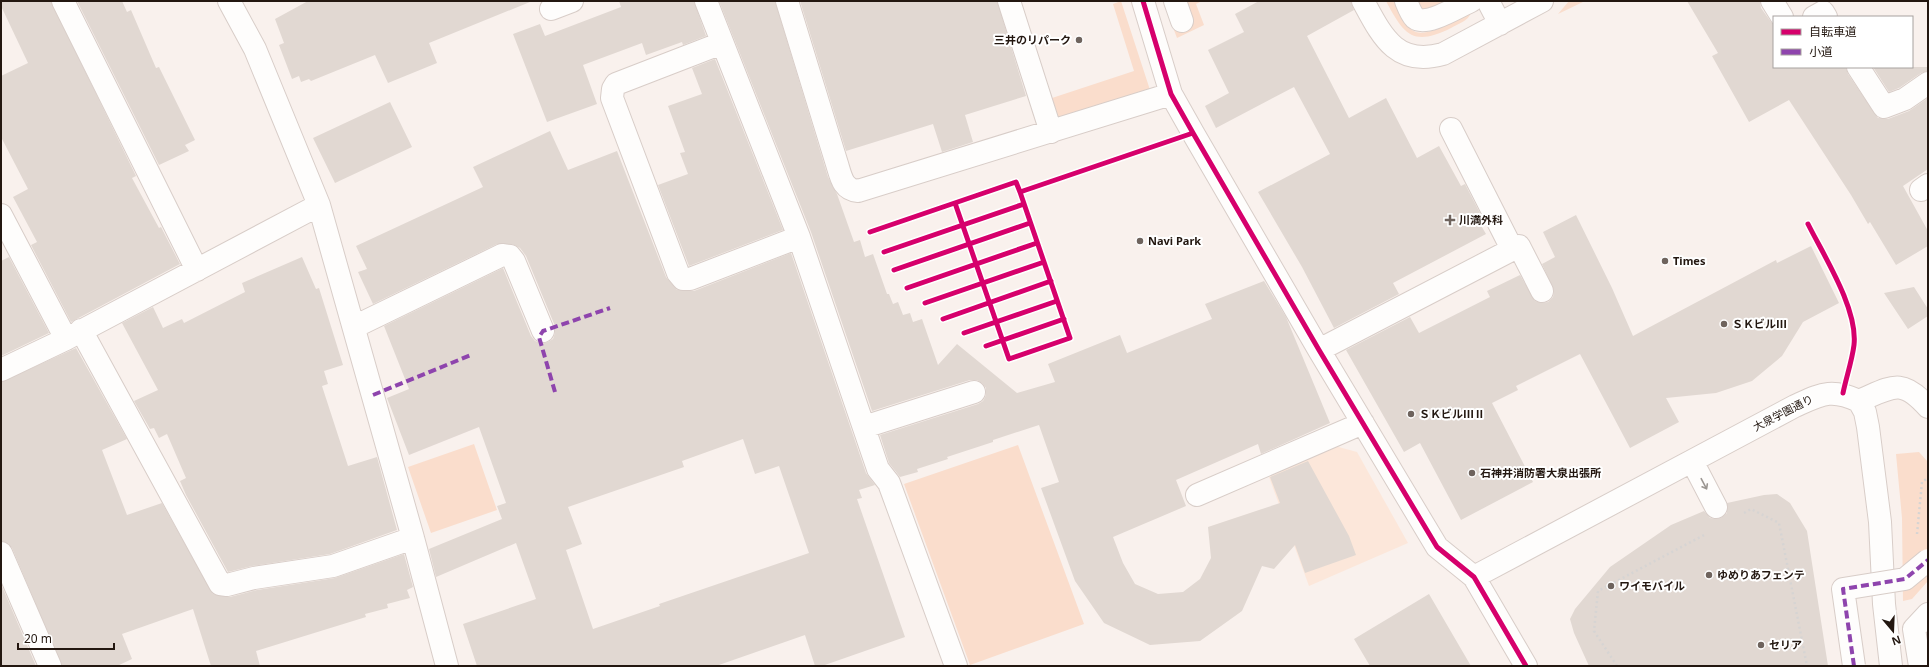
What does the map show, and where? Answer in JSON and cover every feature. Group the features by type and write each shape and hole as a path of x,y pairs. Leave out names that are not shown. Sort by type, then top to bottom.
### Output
{"street":[{"path":"63,1 197,270"},
{"path":"229,1 255,49 319,205 413,538 447,666"},
{"path":"551,9 572,1"},
{"path":"706,1 799,237 878,469 889,482 956,666"},
{"path":"787,1 844,185 851,191 858,191 1171,94"},
{"path":"1010,1 1051,132"},
{"path":"1143,1 1171,94 1319,350 1437,547 1474,577 1526,666"},
{"path":"1175,1 1182,21"},
{"path":"1363,1 1384,38 1399,50 1416,56 1426,57 1443,54 1542,1"},
{"path":"1406,1 1415,17 1420,21 1430,20 1471,1"},
{"path":"1488,1 1500,24"},
{"path":"1772,1 1781,16"},
{"path":"1816,16 1823,12 1825,16"},
{"path":"722,43 616,84 613,89 612,98 678,273 683,279 690,279 799,237"},
{"path":"1859,68 1884,108 1926,88"},
{"path":"1451,129 1512,249"},
{"path":"1,370 73,335 319,205"},
{"path":"1,215 220,584 227,585 254,578 333,566 413,538"},
{"path":"1319,350 1519,246 1542,291"},
{"path":"354,327 502,255 510,256 514,261 543,331"},
{"path":"1891,666 1884,604 1880,522 1868,427 1859,401 1894,386 1912,391 1928,407"},
{"path":"864,427 974,392"},
{"name":"大泉学園通り","path":"1474,577 1795,406 1823,393 1843,393 1859,401"},
{"path":"1197,494 1363,423"},
{"path":"1692,461 1716,506"},
{"path":"1,553 50,666"},
{"path":"1854,666 1843,589 1905,579 1928,560"},
{"path":"1921,621 1928,646"},
{"path":"1920,666 1921,621"}],"path":[{"path":"1737,517 1751,509 1779,523 1806,666"},
{"path":"1617,666 1594,630 1598,591 1709,532"}],"shaded area":[{"path":"1121,1 1151,93 1060,122 1052,98 1134,71 1113,4"},
{"path":"1186,1 1202,1 1196,4 1204,25 1177,38 1174,30 1192,24"},
{"path":"1386,1 1396,1 1402,16 1411,29 1424,33 1441,28 1471,11 1471,13 1465,20 1438,34 1427,37 1418,37 1404,29 1392,13"},
{"path":"1415,1 1450,1 1425,14"},
{"path":"1569,1 1585,1 1558,14"},
{"path":"474,444 497,510 431,533 408,467"},
{"path":"1018,445 1084,624 970,665 904,484"},
{"path":"1335,446 1357,452 1408,543 1309,586 1269,477"},
{"path":"1919,452 1928,462 1928,581 1912,599 1903,601 1902,518 1896,454"}],"building":[{"path":"1,1 51,1 136,176 132,178 159,228 161,227 180,264 71,322 31,245 37,242 13,197 28,189 1,137 1,76 28,63 1,6"},
{"path":"77,1 122,1 127,12 131,10 156,68 159,67 195,140 185,145 189,151 159,165"},
{"path":"308,1 530,2 429,43 437,63 388,83 375,55 311,81 309,79 301,82 299,76 292,79 279,45 284,43 275,19"},
{"path":"619,1 694,1 706,36 683,45 682,42 646,55 642,43 583,65 597,104 547,122 513,34 540,24 545,36 621,7"},
{"path":"719,1 775,1 828,177 837,194 854,242 860,240 865,257 873,254 887,294 889,294 893,304 898,302 903,315 910,313 913,322 922,319 938,365 957,344 1017,393 1055,382 1048,364 1120,335 1127,353 1212,319 1205,304 1264,281 1286,317 1330,423 1261,454 1258,444 1176,480 1186,506 1113,537 1123,563 1135,584 1158,594 1183,592 1200,579 1211,558 1208,527 1280,503 1270,477 1308,461 1349,536 1356,555 1305,573 1295,545 1274,569 1262,566 1242,611 1200,641 1150,645 1104,623 1075,581 1041,488 1059,482 1039,425 947,457 948,459 917,469 918,472 900,477 889,463 880,435 978,404 983,401 986,395 986,388 977,380 970,380 872,411 811,232"},
{"path":"800,1 997,1 1026,96 965,115 973,142 942,152 933,124 846,151"},
{"path":"1259,1 1351,1 1354,10 1307,36 1349,118 1386,98 1417,158 1439,146 1461,186 1465,184 1481,215 1476,217 1486,234 1393,283 1399,294 1334,328 1302,267 1258,192 1330,154 1294,87 1216,128 1205,106 1229,93 1208,50 1244,32 1235,14"},
{"path":"1687,1 1760,1 1761,8 1773,25 1773,68 1846,68 1848,74 1878,118 1888,119 1909,111 1928,98 1928,169 1903,186 1928,231 1928,246 1896,265 1870,222 1868,224 1851,195 1789,100 1749,122 1712,56 1718,53"},
{"path":"715,59 783,230 689,266 658,185 688,174 680,153 685,152 668,106 702,94 692,68"},
{"path":"1928,67 1928,71 1921,73 1899,88 1889,92 1874,68"},
{"path":"390,102 412,147 335,183 313,138"},
{"path":"550,131 568,170 617,151 666,277 677,290 694,291 791,253 866,473 875,485 859,490 862,498 857,499 905,637 822,666 815,666 805,635 716,666 477,666 463,624 536,599 516,543 436,577 429,549 502,519 497,506 506,503 479,427 409,455 387,398 409,389 384,326 503,268 531,336 535,341 541,343 548,342 553,339 555,326 526,256 520,248 512,244 497,244 373,304 358,272 367,269 356,246 483,187 473,167","holes":["743,439 755,474 779,466 809,553 659,604 660,606 593,629 566,550 582,544 568,507 684,467 682,461"]},
{"path":"1576,215 1612,288 1633,336 1776,260 1777,263 1811,246 1839,303 1803,322 1782,356 1752,381 1716,393 1666,398 1679,422 1630,448 1580,354 1516,386 1518,390 1492,403 1533,482 1461,520 1420,443 1404,452 1346,350 1410,317 1419,333 1490,297 1487,291 1520,275 1535,301 1542,303 1548,302 1553,297 1554,291 1542,264 1555,257 1543,232"},
{"path":"9,257 49,333 1,356 1,261"},
{"path":"302,257 316,289 319,288 343,365 324,371 328,384 322,386 348,466 377,457 397,530 330,554 252,566 228,572 186,495 180,481 186,478 167,434 159,438 154,428 150,429 134,401 158,390 122,323 153,307 163,328 182,319 184,323 245,292 242,283"},
{"path":"1914,287 1928,309 1928,316 1908,329 1884,293"},
{"path":"76,348 127,439 102,450 127,515 162,503 213,594 230,597 257,590 335,578 404,554 413,587 407,590 410,598 387,604 388,608 365,614 366,617 256,651 260,666 211,666 193,609 122,634 132,659 117,666 62,666 12,548 8,543 1,541 1,382"},
{"name":"ゆめりあフェンテ","path":"1777,494 1790,503 1807,531 1828,666 1589,666 1574,633 1570,619 1575,609 1610,567 1671,525 1704,511 1710,518 1721,518 1727,513 1727,503 1764,495"},
{"path":"1,584 36,666 1,666"},
{"path":"1429,594 1471,666 1370,666 1354,639"}],"marked path":[{"path":"555,392 539,337 543,331 610,308"},
{"path":"373,395 471,355"},
{"path":"1854,666 1843,589 1905,579 1928,560"}],"cycle path":[{"path":"1143,1 1171,94 1193,133 1319,350 1437,547 1474,577 1526,666"},
{"path":"955,203 1009,359 1070,338 1020,192 1193,133"},
{"path":"870,232 1016,182 1020,192"},
{"path":"884,252 1024,204"},
{"path":"894,270 1030,223"},
{"path":"1808,224 1831,267 1851,315 1854,331 1854,345 1843,393"},
{"path":"907,288 1037,243"},
{"path":"925,303 1044,262"},
{"path":"943,319 1051,281"},
{"path":"964,333 1057,301"},
{"path":"986,346 1064,319"}],"place":[{"name":"三井のリパーク","path":"1079,40"},
{"name":"川満外科","path":"1450,220"},
{"name":"Navi Park","path":"1140,241"},
{"name":"Times","path":"1665,261"},
{"name":"ＳＫビルⅢ","path":"1724,324"},
{"name":"ＳＫビルⅢⅡ","path":"1411,414"},
{"name":"石神井消防署大泉出張所","path":"1472,473"},
{"name":"ゆめりあフェンテ","path":"1709,575"},
{"name":"ワイモバイル","path":"1611,586"},
{"name":"セリア","path":"1761,645"}]}
